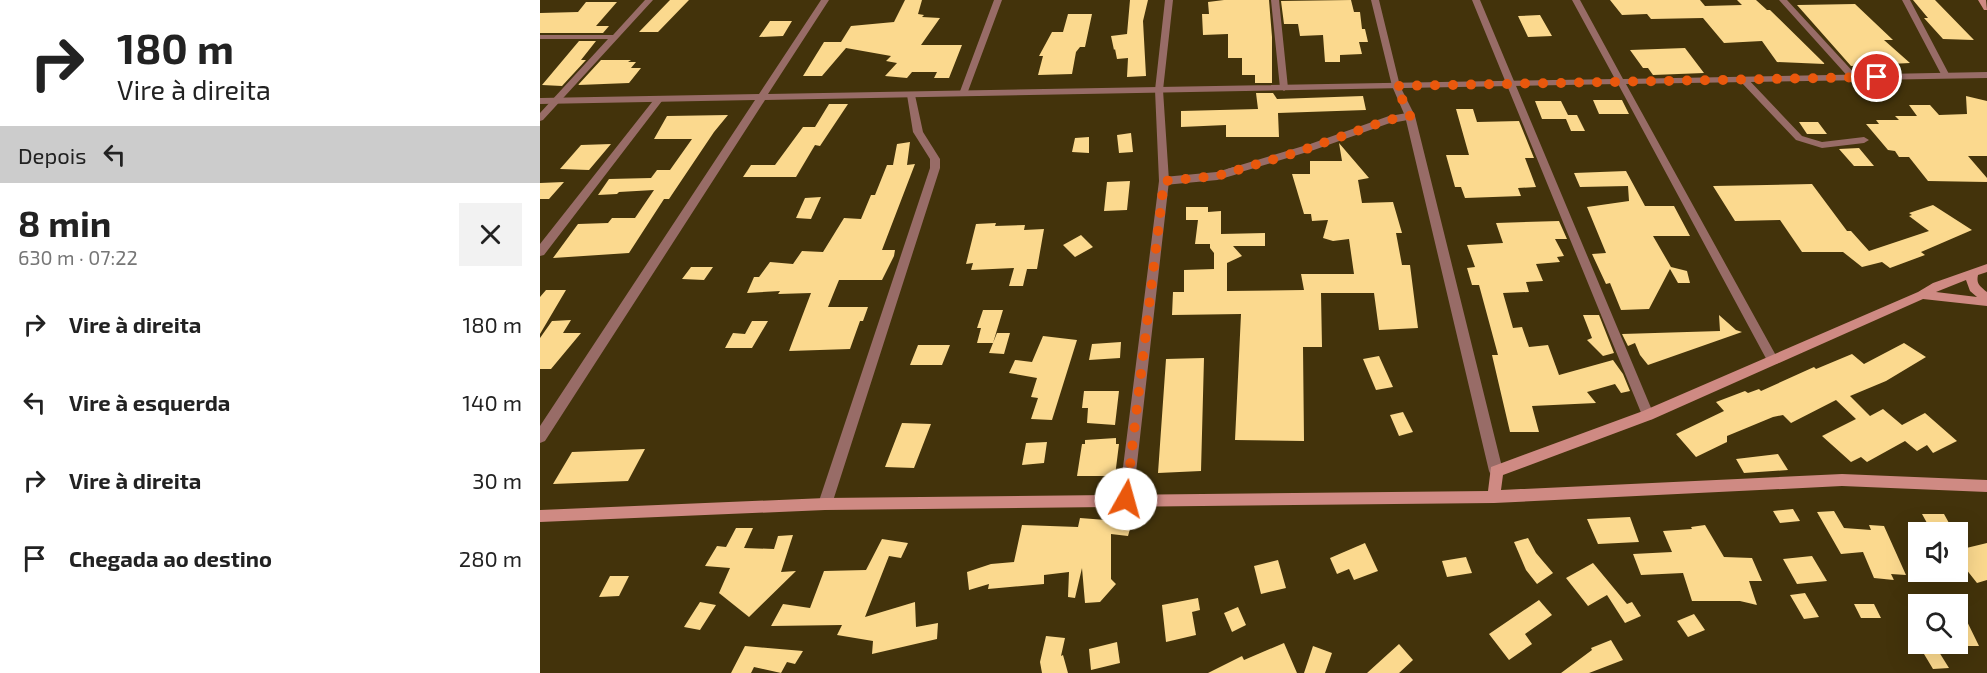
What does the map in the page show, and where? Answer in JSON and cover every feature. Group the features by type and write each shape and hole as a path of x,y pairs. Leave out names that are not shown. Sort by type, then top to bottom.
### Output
{"main road":[{"path":"1982,0 1987,8"},
{"path":"1494,497 1496,471 1648,415 1922,295 1937,286 1987,268"},
{"path":"1971,274 1974,288 1987,300"},
{"path":"1922,295 1987,300"},
{"path":"540,516 825,504 1126,499 1494,497 1842,480 1987,486"}],"street":[{"path":"540,118 649,0"},
{"path":"540,437 825,0"},
{"path":"963,94 998,0"},
{"path":"1126,499 1164,181 1159,90 1169,0"},
{"path":"1275,0 1284,88"},
{"path":"1375,0 1396,86 1410,116 1496,471"},
{"path":"1476,0 1648,415"},
{"path":"1576,0 1623,82 1773,361"},
{"path":"1783,0 1854,78"},
{"path":"1906,0 1946,76"},
{"path":"540,37 615,37"},
{"path":"540,101 1987,75"},
{"path":"1744,80 1799,138 1810,144 1824,146 1864,140"},
{"path":"825,504 934,168 935,159 918,132 911,95"},
{"path":"540,252 659,99"}],"lane":[{"path":"1164,181 1217,176 1295,153 1388,120 1410,116"}],"building":[{"path":"670,0 689,0 658,32 639,32"},
{"path":"905,0 922,0 918,14 924,15 922,17 940,18 921,45 962,45 949,78 934,78 937,72 912,72 907,78 885,76 897,63 886,61 891,56 846,48 822,76 803,76 824,42 841,42 851,26 894,22"},
{"path":"1130,0 1148,0 1143,21 1146,76 1127,77 1128,58 1117,59 1111,36 1127,34"},
{"path":"1269,0 1272,83 1255,83 1255,75 1242,75 1242,58 1228,58 1228,34 1203,35 1202,14 1209,14 1208,2"},
{"path":"1351,0 1354,12 1360,12 1362,29 1365,29 1368,42 1359,42 1362,54 1340,55 1340,62 1325,62 1323,35 1300,36 1298,24 1284,24 1281,1"},
{"path":"1610,0 1700,0 1705,6 1742,5 1737,0 1756,0 1770,10 1825,64 1777,62 1762,41 1724,43 1703,18 1651,19 1647,14 1622,15"},
{"path":"1913,0 1935,0 1974,40 1943,39 1924,18 1928,18"},
{"path":"586,2 617,2 596,26 609,26 603,33 540,33 540,13 578,12"},
{"path":"1855,4 1893,40 1884,40 1910,63 1851,66 1797,5"},
{"path":"1068,14 1092,14 1085,47 1080,47 1076,52 1072,74 1038,75 1043,56 1039,56 1052,32 1063,32"},
{"path":"1540,15 1552,36 1528,37 1518,16"},
{"path":"770,21 792,21 783,36 759,37"},
{"path":"579,41 596,41 581,60 586,60 562,86 542,85"},
{"path":"1685,48 1704,73 1653,75 1648,68 1643,68 1630,50"},
{"path":"601,60 631,60 628,62 636,62 631,68 641,68 629,83 578,85"},
{"path":"1256,93 1273,93 1277,99 1363,96 1366,110 1278,113 1279,137 1226,137 1226,125 1181,127 1181,111 1258,109"},
{"path":"1966,96 1987,101 1987,156 1968,156 1987,178 1987,182 1928,181 1909,157 1899,157 1895,151 1888,150 1866,124 1879,124 1876,120 1899,120 1895,116 1917,116 1909,105 1930,105 1939,115 1967,114"},
{"path":"1593,100 1622,100 1629,114 1599,114"},
{"path":"1535,101 1561,101 1568,115 1577,115 1585,131 1571,131 1566,119 1542,119"},
{"path":"829,104 848,104 820,146 815,145 796,177 743,177 751,165 775,165 803,127 815,127"},
{"path":"1456,109 1473,109 1477,122 1519,121 1534,158 1525,158 1536,187 1518,188 1521,196 1465,198 1461,187 1455,187 1446,155 1469,155"},
{"path":"728,115 669,199 664,199 629,253 553,258 578,224 608,223 612,218 635,218 654,190 598,195 609,179 651,178 657,170 670,170 692,139 654,139 667,116"},
{"path":"1799,122 1818,122 1827,134 1807,134"},
{"path":"1131,133 1133,152 1119,153 1117,135"},
{"path":"1089,137 1089,153 1072,152 1075,138"},
{"path":"910,142 907,165 915,164 882,250 895,250 894,256 882,280 839,280 828,307 868,307 863,321 860,321 850,349 789,351 811,293 778,294 780,291 747,293 754,277 759,277 770,262 793,264 802,251 823,252 844,218 861,219 871,195 875,195 887,165 893,165 897,144"},
{"path":"1339,143 1369,178 1358,180 1362,203 1393,202 1402,233 1396,233 1402,265 1410,265 1418,328 1379,330 1374,293 1321,293 1322,347 1303,347 1304,441 1235,440 1241,314 1172,315 1173,292 1184,292 1184,270 1214,269 1214,253 1210,244 1195,244 1198,220 1186,220 1186,207 1208,207 1208,212 1221,211 1221,234 1265,233 1265,246 1233,246 1242,256 1227,263 1227,291 1304,290 1301,274 1354,274 1349,239 1333,241 1323,238 1328,220 1312,221 1311,214 1304,214 1292,174 1310,174 1310,161 1342,161"},
{"path":"611,144 589,170 560,169 581,145"},
{"path":"1859,148 1874,166 1854,166 1839,149"},
{"path":"1626,171 1645,206 1674,206 1690,236 1653,236 1671,267 1687,271 1690,283 1678,283 1670,269 1649,309 1621,310 1610,283 1606,284 1592,254 1606,253 1587,207 1629,201 1628,186 1580,187 1574,173"},
{"path":"1130,181 1127,210 1104,211 1107,182"},
{"path":"564,182 549,199 540,199 540,183"},
{"path":"1812,184 1847,231 1851,231 1869,251 1929,231 1909,216 1912,215 1909,213 1933,205 1972,230 1921,252 1925,255 1890,268 1882,262 1862,267 1843,252 1802,252 1780,220 1735,221 1713,186"},
{"path":"821,197 811,219 796,218 805,198"},
{"path":"1559,221 1567,239 1555,239 1564,256 1557,257 1560,262 1536,264 1543,281 1526,282 1529,292 1503,293 1513,328 1522,327 1529,347 1548,345 1559,375 1613,360 1623,374 1630,391 1621,393 1615,384 1587,392 1596,403 1532,406 1539,432 1510,432 1492,355 1498,355 1479,285 1472,285 1467,268 1475,267 1467,245 1503,243 1496,223"},
{"path":"996,223 995,226 1025,225 1024,230 1044,229 1037,269 1027,269 1023,286 1009,286 1014,268 971,270 973,263 966,264 976,224"},
{"path":"1081,235 1093,247 1075,257 1063,245"},
{"path":"691,267 713,267 704,280 682,279"},
{"path":"546,290 566,290 540,334 540,297"},
{"path":"983,310 1003,310 993,343 977,343 981,328 977,328"},
{"path":"1583,315 1599,315 1614,353 1603,356 1587,340 1592,338"},
{"path":"1719,315 1736,330 1742,332 1648,365 1640,355 1635,343 1628,346 1622,334 1720,331"},
{"path":"571,320 563,333 581,333 551,369 540,369 540,338 552,321"},
{"path":"752,321 768,321 752,348 725,348 733,333 745,334"},
{"path":"997,333 1010,333 1004,354 989,353"},
{"path":"1043,336 1077,340 1052,420 1031,419 1038,398 1031,397 1037,378 1009,373 1015,360 1032,362"},
{"path":"1121,342 1120,358 1089,360 1092,344"},
{"path":"1904,343 1926,357 1886,381 1850,396 1870,416 1883,409 1902,425 1925,413 1957,441 1933,453 1927,445 1917,451 1905,441 1867,462 1861,457 1851,462 1822,436 1856,419 1836,400 1791,423 1783,415 1773,417 1727,436 1727,442 1696,457 1676,434 1724,411 1716,402 1745,391 1748,393 1759,389 1761,391 1814,367 1816,369 1852,354 1864,364"},
{"path":"918,345 950,345 942,365 910,365"},
{"path":"1379,356 1393,387 1376,390 1363,359"},
{"path":"1204,358 1201,471 1158,473 1166,359"},
{"path":"1084,391 1119,391 1115,425 1087,423 1088,408 1082,408"},
{"path":"1403,412 1413,432 1399,436 1390,415"},
{"path":"902,423 931,424 914,468 885,467"},
{"path":"1116,438 1116,444 1119,444 1115,476 1077,476 1082,444 1085,444 1085,440"},
{"path":"1047,442 1044,463 1022,465 1026,443"},
{"path":"645,449 628,481 553,484 572,452"},
{"path":"1778,454 1788,470 1744,473 1736,459"},
{"path":"1793,509 1800,521 1780,523 1773,511"},
{"path":"1834,511 1844,528 1871,530 1869,525 1884,526 1906,575 1891,574 1894,580 1874,578 1863,552 1841,554 1817,512"},
{"path":"1922,514 1944,514 1948,522 1926,522"},
{"path":"1630,517 1639,542 1598,544 1587,519"},
{"path":"1080,518 1132,522 1128,536 1111,534 1111,579 1116,584 1100,602 1085,603 1082,568 1075,598 1068,597 1069,572 1044,575 1044,584 988,589 989,584 969,590 967,572 991,564 1014,562 1022,525 1078,527"},
{"path":"1705,525 1724,557 1752,558 1762,581 1749,581 1757,605 1740,601 1692,601 1683,573 1641,575 1633,554 1672,552 1663,531 1692,529 1691,527"},
{"path":"736,528 753,528 744,548 774,549 778,536 793,535 781,572 796,571 749,617 719,593 730,568 705,566 717,546 726,547"},
{"path":"1528,538 1536,553 1553,573 1537,584 1526,570 1514,542"},
{"path":"882,539 908,543 901,558 889,556 865,617 915,602 916,627 938,623 937,639 872,654 873,641 837,635 842,625 771,626 783,604 810,608 824,571 866,570"},
{"path":"1365,543 1378,571 1354,580 1349,569 1337,574 1330,558"},
{"path":"1987,543 1987,580 1977,583 1968,572 1968,548"},
{"path":"1812,556 1827,581 1797,584 1783,559"},
{"path":"1466,557 1472,573 1447,577 1442,561"},
{"path":"1278,560 1286,588 1261,594 1254,566"},
{"path":"1593,563 1627,604 1632,602 1641,616 1625,623 1607,595 1588,606 1566,578"},
{"path":"610,576 629,576 619,596 599,597"},
{"path":"1805,593 1819,617 1804,619 1790,595"},
{"path":"1198,598 1200,610 1192,612 1196,635 1166,642 1162,605"},
{"path":"1539,600 1552,615 1525,634 1532,644 1509,660 1489,634"},
{"path":"700,602 716,605 700,630 684,627"},
{"path":"1854,604 1874,604 1881,618 1861,618"},
{"path":"1238,607 1246,625 1232,632 1224,613"},
{"path":"1694,614 1705,630 1688,637 1677,621"},
{"path":"1968,623 1979,646 1968,646"},
{"path":"1046,636 1065,638 1061,656 1063,655 1068,673 1042,673 1040,662"},
{"path":"1611,640 1623,660 1589,673 1561,673 1592,650 1591,648"},
{"path":"1117,642 1120,663 1091,670 1089,649"},
{"path":"1284,643 1297,673 1208,673 1242,656 1244,660"},
{"path":"1399,644 1413,660 1399,673 1367,673"},
{"path":"745,646 803,651 795,664 787,662 781,673 754,667 751,673 731,673"},
{"path":"1313,646 1332,653 1325,673 1304,673"},
{"path":"1924,654 1940,654 1949,668 1933,669"}],"route":[{"path":"1126,499 1164,181 1217,176 1363,131 1397,117 1410,116 1396,86 1877,77"}]}
